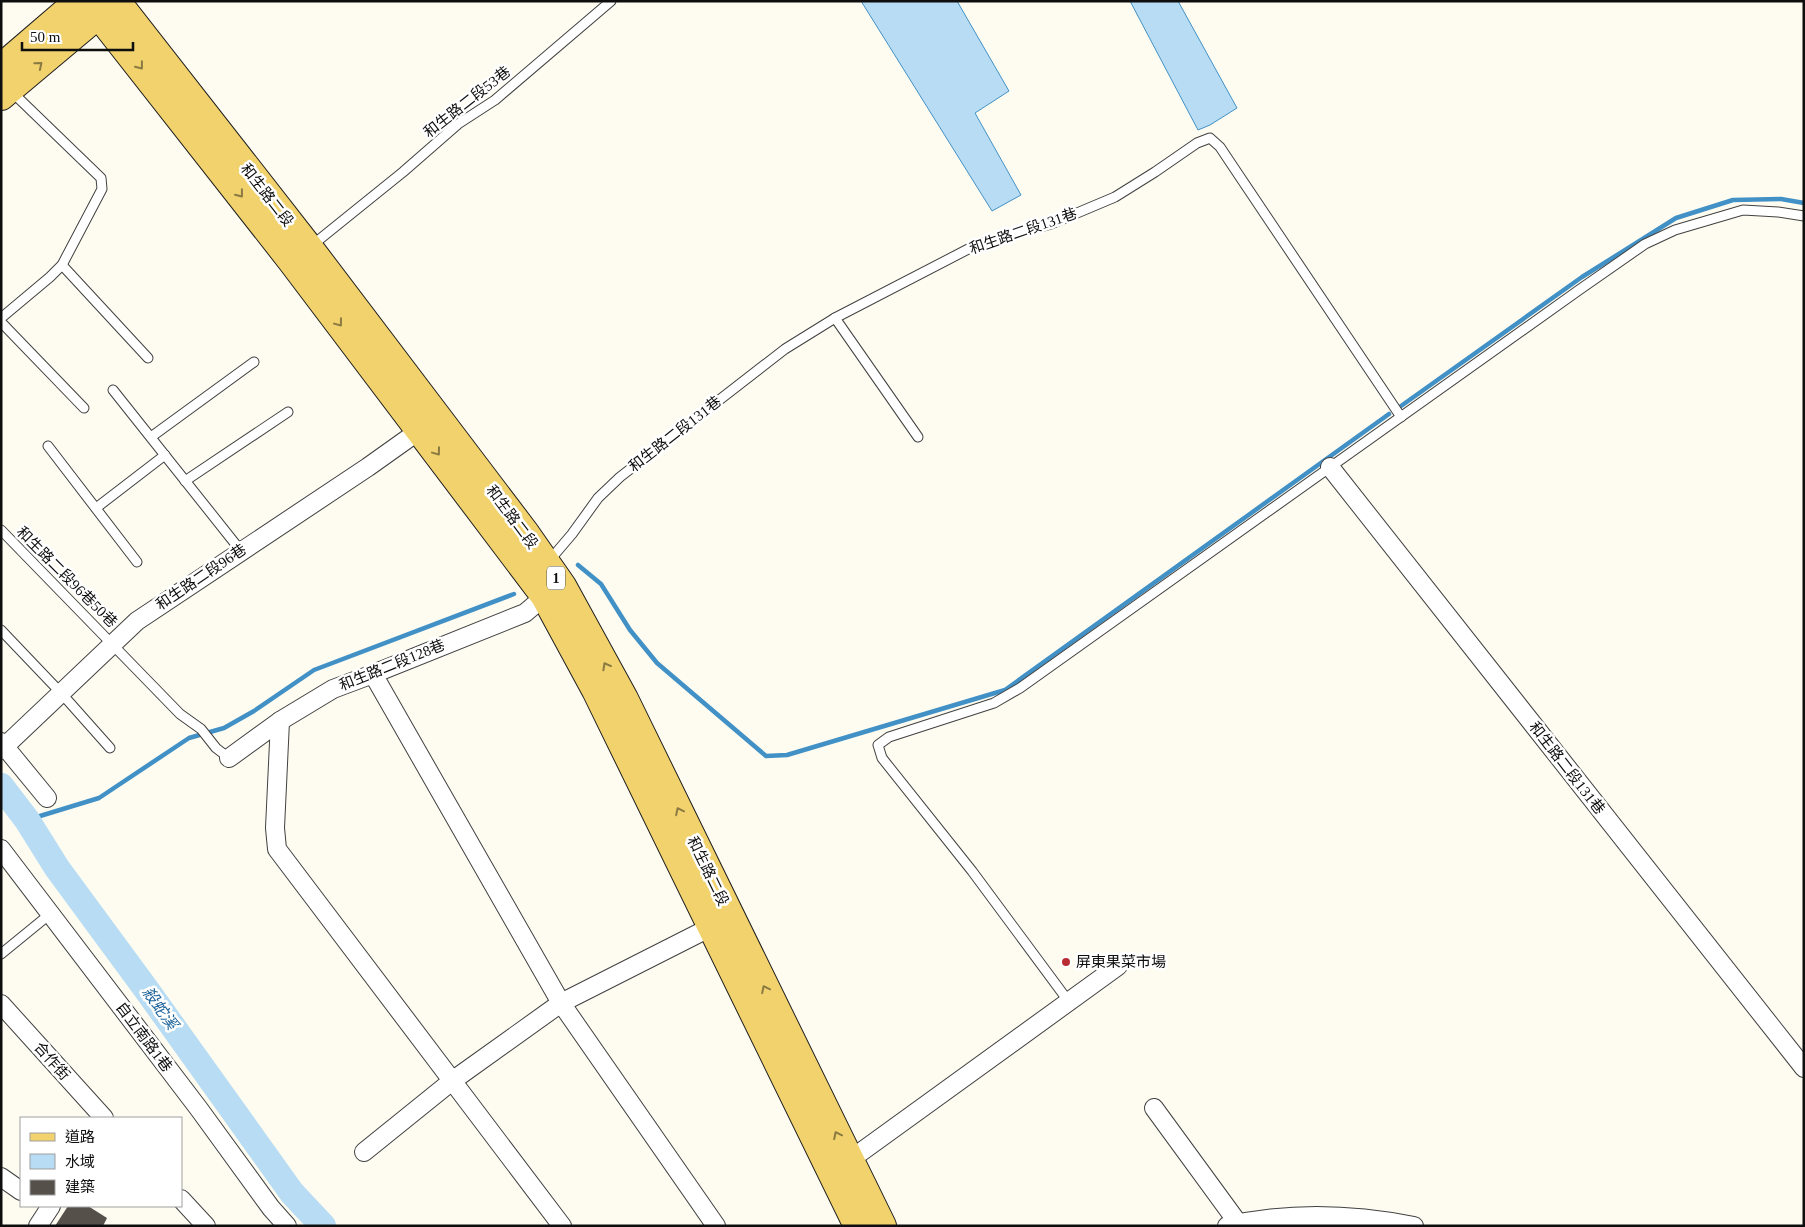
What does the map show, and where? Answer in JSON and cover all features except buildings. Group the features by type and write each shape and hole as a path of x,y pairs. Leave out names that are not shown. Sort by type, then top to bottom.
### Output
{"main road":[{"name":"和生路二段","path":"99,4 525,533 546,580"},
{"path":"3,84 99,4"},
{"name":"和生路二段","path":"300,255 420,430 546,580 624,699 722,922 840,1167 858,1226"},
{"name":"和生路二段","path":"840,1167 882,1226"}],"street":[{"name":"和生路二段96巷","path":"2,746 62,694 137,621 368,467 420,430"},
{"name":"和生路二段131巷","path":"1330,467 1804,1068"},
{"name":"和生路二段128巷","path":"223,753 332,689 525,613 546,580"},
{"path":"373,674 561,1003 716,1226"},
{"path":"280,721 275,828 277,850 562,1226"},
{"path":"2,746 47,798"},
{"name":"自立南路1巷","path":"1,849 193,1101 271,1208 287,1226"},
{"path":"364,1152 452,1081 561,1003 722,922"},
{"path":"840,1167 1118,966"},
{"name":"合作街","path":"1,1004 103,1117"},
{"path":"1154,1108 1232,1224 1252,1220 1320,1216 1388,1221 1414,1226"},
{"path":"1,1177 20,1190"},
{"path":"182,1200 206,1226"},
{"path":"38,1226 47,1207"}],"lane":[{"name":"和生路二段53巷","path":"300,255 403,172 458,124 495,100 610,1"},
{"path":"1,318 62,265 102,189 101,178 3,84"},
{"name":"和生路二段131巷","path":"546,580 572,534 598,498 620,476 785,349 835,318 976,245 1051,224 1115,197 1197,143 1210,138 1220,147 1401,417"},
{"path":"1069,1002 972,871 882,758 878,745 889,737 994,703 1020,688 1645,244 1675,230 1744,210 1804,216"},
{"path":"62,265 148,358"},
{"path":"835,318 918,437"},
{"path":"1,322 84,408"},
{"path":"151,437 254,362"},
{"path":"113,390 241,551"},
{"path":"185,481 288,412"},
{"path":"48,446 137,562"},
{"path":"96,508 164,455"},
{"name":"和生路二段96巷50巷","path":"1,530 180,714 200,729 223,753"},
{"path":"1,630 110,748"},
{"path":"1,954 50,914"}],"water":[{"path":"861,1 957,1 1009,91 975,113 1021,195 992,211"},
{"path":"1130,1 1178,1 1237,108 1210,125 1198,130"}],"waterway":[{"path":"1401,406 1582,277 1676,218 1733,200 1781,199 1804,203"},
{"path":"578,565 601,584 630,630 657,663 766,756 787,755 1005,690 1389,414"},
{"path":"27,820 99,798 189,738 224,728 254,711 314,670 514,594"},
{"name":"殺蛇溪","path":"1,786 27,820 57,868 292,1193 323,1226"}],"place":[{"name":"屏東果菜市場","path":"1066,962"}]}
